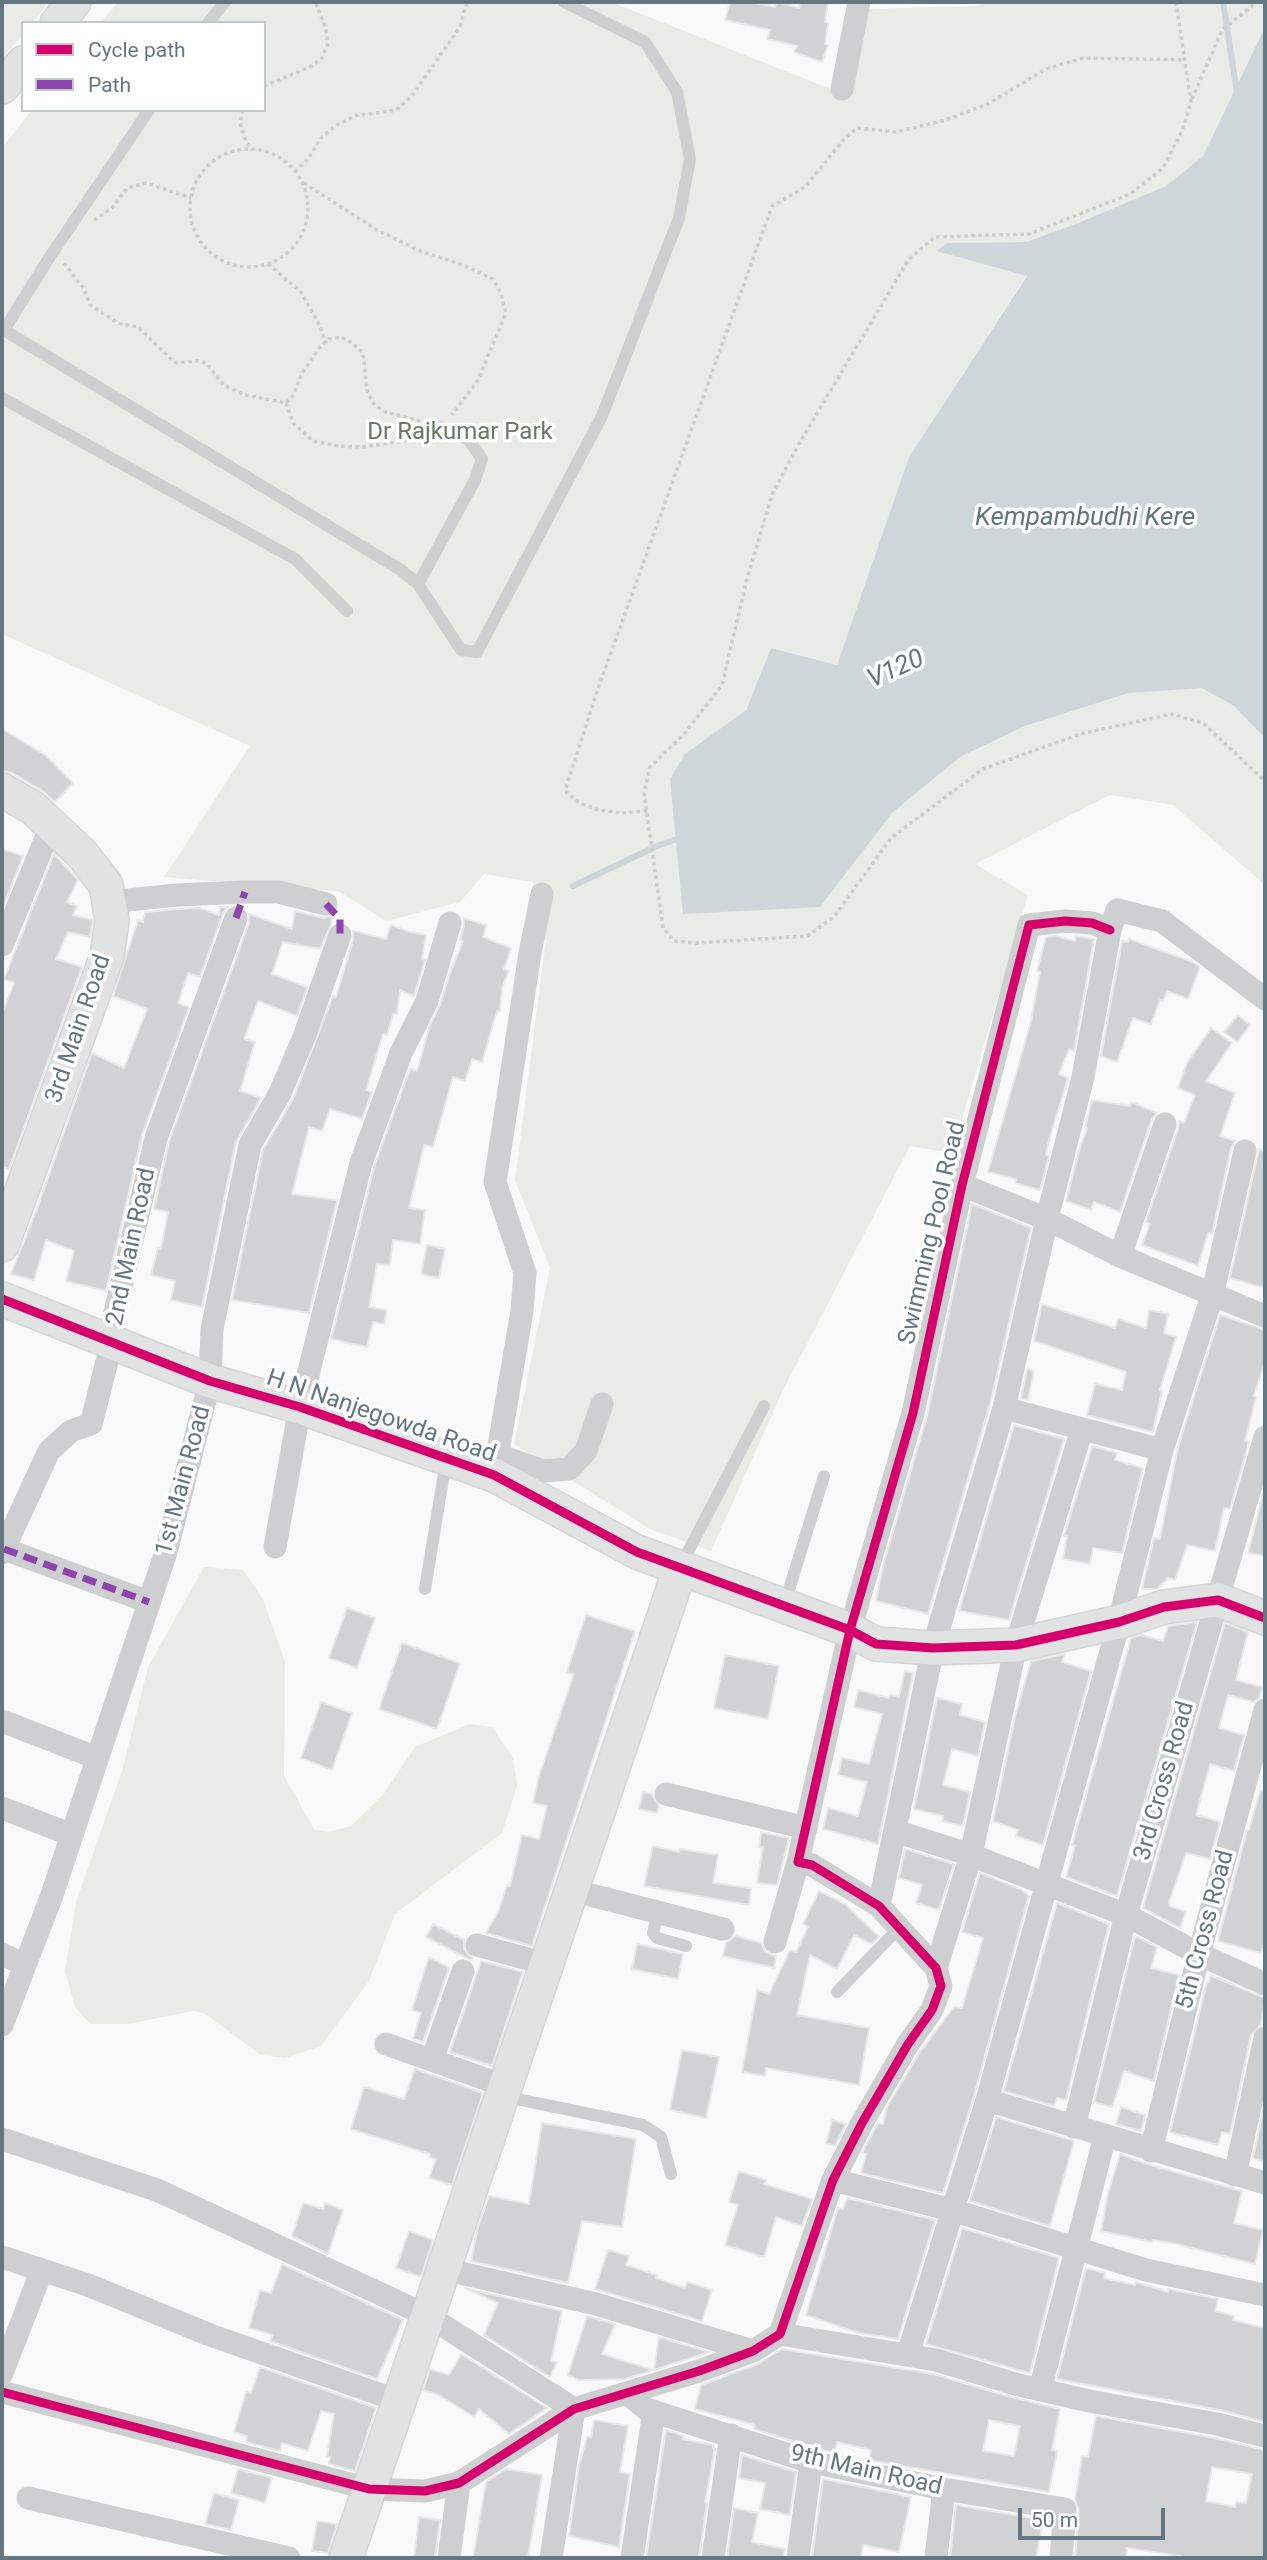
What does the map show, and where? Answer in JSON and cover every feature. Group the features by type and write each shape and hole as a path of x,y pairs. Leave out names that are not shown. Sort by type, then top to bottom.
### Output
{"street":[{"path":"59,21 74,2"},
{"path":"842,89 859,2"},
{"path":"2,88 21,65"},
{"name":"3rd Main Road","path":"2,790 33,808 82,854 106,885 111,920 107,956 2,1245"},
{"path":"2,945 51,826"},
{"path":"108,902 177,895 279,892 326,904"},
{"path":"542,894 530,953 495,1182 525,1273 522,1311 496,1465 544,1471 569,1469 586,1451 601,1404"},
{"path":"879,1906 933,1648 1004,1408 1083,1077 1110,930 1117,910 1162,921 1265,999"},
{"name":"2nd Main Road","path":"3,1551 49,1451 71,1431 91,1424 112,1342 113,1321 156,1138 236,918"},
{"name":"Swimming Pool Road","path":"775,1941 798,1862 850,1630 912,1413 962,1185 1029,925 1065,921 1091,923 1110,930"},
{"path":"275,1547 300,1407 360,1163 401,1053 427,1001 450,923"},
{"name":"1st Main Road","path":"2,2025 52,1895 166,1552 210,1381 212,1328 250,1145 280,1093 340,935"},
{"path":"1120,1256 1165,1124"},
{"path":"908,2354 987,2100 1048,1883 1119,1622 1162,1450 1212,1296 1245,1151"},
{"path":"962,1185 1047,1219 1120,1256 1212,1296 1265,1316"},
{"name":"H N Nanjegowda Road","path":"2,1299 210,1381 300,1407 447,1457 496,1465 637,1552 850,1630 876,1644 933,1648 1016,1645 1119,1622 1164,1607 1218,1600 1265,1618"},
{"path":"1004,1408 1162,1450"},
{"path":"936,1968 971,1855 1016,1645 1082,1429"},
{"name":"3rd Cross Road","path":"1074,2127 1126,1915 1265,1437"},
{"path":"3,1551 149,1602"},
{"path":"346,2558 680,1569"},
{"name":"5th Cross Road","path":"1151,2151 1199,1954 1265,1710"},
{"path":"2,1721 97,1758"},
{"path":"666,1794 806,1828"},
{"path":"2,1808 72,1835"},
{"path":"895,1831 971,1855 1126,1915 1199,1954 1265,1984"},
{"path":"2,2392 369,2489 425,2491 459,2483 574,2409 628,2394 753,2351 780,2334 833,2180 868,2112 932,2010 941,1986 936,1968 879,1906 811,1865 798,1862"},
{"path":"571,1890 723,1929"},
{"path":"477,1945 546,1964"},
{"path":"2,1954 24,1965"},
{"path":"432,2060 463,1971"},
{"path":"1235,2175 1265,2038"},
{"path":"386,2043 503,2091"},
{"path":"987,2100 1265,2183"},
{"path":"1040,2390 1105,2136"},
{"path":"2,2139 157,2190 428,2316 574,2409"},
{"path":"833,2180 952,2210 1146,2270 1265,2295"},
{"path":"2,2257 88,2285 210,2335 398,2401"},
{"path":"443,2269 596,2304 753,2351"},
{"path":"2,2373 42,2270"},
{"path":"780,2334 908,2354 1040,2390 1217,2424 1265,2436"},
{"name":"9th Main Road","path":"628,2394 646,2409 811,2462 944,2489 1065,2509 1061,2558"},
{"path":"551,2558 574,2409"},
{"path":"632,2558 654,2411"},
{"path":"713,2558 731,2435"},
{"path":"798,2558 811,2462"},
{"path":"449,2558 459,2483"},
{"path":"936,2558 944,2489"},
{"path":"28,2498 289,2558"}],"lane":[{"path":"210,21 225,2"},
{"path":"148,112 3,330 401,570 418,584 461,650 477,652 602,416 679,218 690,159 677,92 645,42 564,2"},
{"path":"2,398 295,559 347,611"},
{"path":"418,584 475,480 482,459 469,440 442,427"},
{"path":"680,1569 764,1406"},
{"path":"425,1589 447,1457"},
{"path":"783,1606 824,1476"},
{"path":"658,1913 653,1933 657,1938 686,1946"},
{"path":"837,1992 899,1928"},
{"path":"503,2091 643,2125 661,2137 671,2174"}],"path":[{"path":"266,85 310,67 322,58 328,43 325,26 315,2"},
{"path":"295,172 308,159 321,138 335,126 355,116 396,110 411,97 460,27 467,2"},
{"path":"1176,2 1191,102"},
{"path":"1264,2 1257,2 1222,30 1202,72 1182,131 1163,168 1130,194 1029,234 935,237 909,259 773,492 747,579 722,685 684,734 650,767 644,793 663,929 674,941 696,943 807,936 834,917 891,838 984,769 1080,734 1172,714 1203,723 1265,781"},
{"path":"647,811 621,813 599,810 580,803 565,791 595,697 772,206 805,187 844,139 857,128 896,132 942,121 988,104 1046,69 1083,58 1185,60"},
{"path":"242,112 240,122 246,142 252,149"},
{"path":"304,183 307,220 299,239 286,254 268,264 248,267 230,264 214,256 200,242 192,226 189,208 192,190 201,173 214,160 232,151 252,149 272,154 289,165 304,183 388,235 420,251 463,265 493,279 506,313 478,380 442,427"},
{"path":"92,222 112,208 127,188 146,183 191,198"},
{"path":"64,257 65,265 84,289 90,305 104,316 118,323 138,327 177,363 206,363 224,385 245,395 286,403"},
{"path":"268,264 300,291 326,342"},
{"path":"341,337 363,353 367,390 372,402 383,411 431,424 405,441 363,447 338,446 313,441 293,423 286,403 294,394 302,373 326,342 341,337"}],"green space":[{"path":"2,2 49,2 34,21 21,21 21,36 2,59"},
{"name":"Dr Rajkumar Park","path":"118,2 611,2 851,97 868,9 975,6 992,2 1265,2 1265,27 1203,156 1166,186 1026,242 947,243 936,251 1027,275 909,457 837,665 771,648 746,710 685,754 819,907 892,813 960,757 1025,726 1129,693 1202,687 1234,706 1265,738 1265,885 1173,805 1110,795 975,864 1028,895 952,1153 910,1146 783,1390 711,1551 650,1529 514,1444 550,1268 515,1180 546,940 525,936 533,882 484,874 460,902 386,921 338,891 164,877 250,746 2,634 2,148 30,112 266,112 266,21 103,21"},
{"path":"204,1567 243,1570 263,1599 285,1662 284,1776 314,1829 328,1832 351,1826 383,1795 415,1747 470,1724 492,1727 513,1758 517,1786 502,1833 395,1914 369,1981 321,2046 285,2058 261,2055 204,2013 193,2011 128,2024 90,2024 75,2007 65,1971 76,1902 122,1771 148,1667"}],"water":[{"name":"Kempambudhi Kere","path":"1265,27 1265,738 1234,706 1202,688 1129,693 1025,726 960,757 892,813 820,907 683,914 670,779 685,754 746,710 771,648 837,665 909,457 1027,276 936,251 947,243 1026,242 1166,186 1203,156"}],"building":[{"path":"730,2 751,2 775,7 777,2 799,8 800,2 828,2 825,44 828,45 822,62 794,52 797,46 767,39 770,30 725,20"},
{"path":"2,729 45,755 73,783 55,802 43,791 12,773 2,771"},
{"path":"2,849 23,856 3,907 2,907"},
{"path":"54,854 78,880 67,902 77,906 73,915 93,920 90,937 68,932 56,959 82,967 9,1169 2,1166 2,1014 14,983 4,979"},
{"path":"220,907 228,907 223,913 200,977 188,973 178,1003 189,1007 142,1135 106,1291 66,1281 74,1251 46,1240 34,1280 11,1274 92,1053 124,1068 147,1009 113,996 138,920 143,922 145,912 178,909 199,908 219,915"},
{"path":"295,911 323,918 332,916 331,925 320,949 283,942 272,974 307,987 297,1016 258,1001 244,1039 255,1042 240,1091 261,1098 236,1142 202,1307 171,1300 175,1281 151,1275 158,1248 161,1249 168,1212 154,1209 169,1142 249,923 249,914 292,929"},
{"path":"463,918 486,925 483,937 511,948 504,969 509,971 502,988 500,1011 497,1011 482,1062 472,1059 465,1081 453,1077 433,1147 424,1145 409,1208 425,1210 420,1244 393,1240 390,1265 377,1264 369,1307 387,1310 384,1324 373,1322 367,1347 331,1339 374,1167 410,1069 417,1071 430,1025 463,941 460,940"},
{"path":"391,925 426,935 422,959 425,960 414,996 400,990 397,1014 393,1014 387,1035 383,1034 366,1090 372,1092 362,1119 330,1109 322,1131 309,1127 292,1194 337,1200 309,1313 232,1300 263,1150 293,1099 333,996 336,997 353,940 353,931 386,939"},
{"path":"1056,936 1075,941 1076,936 1094,939 1074,1051 1069,1049 1059,1074 1068,1078 1049,1140 1046,1155 1049,1156 1040,1190 1015,1183 1016,1179 988,1172 1031,1021 1040,972 1037,971 1046,937"},
{"path":"1129,939 1200,967 1188,999 1167,991 1163,1001 1160,1000 1151,1024 1133,1018 1117,1062 1101,1056 1122,941 1128,942"},
{"path":"1238,1015 1250,1025 1237,1042 1224,1032"},
{"path":"1211,1028 1232,1043 1206,1081 1235,1093 1220,1136 1235,1141 1231,1148 1212,1234 1208,1233 1198,1266 1142,1245 1150,1224 1146,1222 1179,1121 1184,1123 1195,1095 1178,1088 1187,1063"},
{"path":"1092,1100 1130,1106 1131,1102 1157,1113 1152,1119 1120,1212 1094,1202 1091,1210 1066,1201 1087,1128"},
{"path":"1259,1149 1265,1152 1265,1288 1230,1278"},
{"path":"972,1204 1031,1228 990,1404 928,1614 876,1601 883,1566 927,1416"},
{"path":"427,1245 445,1249 439,1278 421,1274"},
{"path":"1042,1304 1115,1328 1118,1319 1146,1328 1149,1310 1168,1314 1164,1333 1176,1337 1160,1390 1162,1391 1153,1432 1087,1415 1095,1384 1122,1390 1126,1372 1034,1341"},
{"path":"1220,1315 1265,1330 1265,1361 1254,1396 1256,1397 1245,1441 1249,1442 1230,1509 1224,1508 1215,1551 1187,1545 1175,1580 1168,1578 1157,1589 1142,1589 1154,1538 1160,1539 1178,1447"},
{"path":"1027,1369 1034,1371 1028,1400 1021,1398"},
{"path":"1014,1425 1064,1439 1009,1620 959,1611"},
{"path":"1092,1446 1117,1453 1115,1460 1143,1468 1122,1553 1093,1548 1090,1564 1063,1559 1067,1536 1064,1536"},
{"path":"1265,1486 1265,1556 1248,1553"},
{"path":"347,1608 375,1618 357,1668 329,1658"},
{"path":"586,1615 635,1631 532,1946 486,1933 499,1910 507,1885 510,1886 522,1835 539,1839 547,1806 533,1803 539,1776 574,1674 567,1672"},
{"path":"1197,1622 1117,1896 1066,1877 1075,1846 1072,1845 1131,1638 1141,1635 1163,1641 1168,1626"},
{"path":"1225,1623 1248,1632 1236,1680 1262,1687 1259,1698 1254,1702 1228,1695 1219,1728 1244,1735 1234,1771 1210,1764 1196,1815 1220,1822 1210,1859 1186,1853 1169,1902 1170,1906 1186,1912 1180,1928 1143,1908"},
{"path":"402,1643 460,1663 437,1729 379,1709"},
{"path":"1065,1654 1062,1662 1091,1671 1043,1845 1016,1836 1018,1830 993,1821 1015,1717 1031,1661"},
{"path":"725,1655 779,1666 768,1719 714,1708"},
{"path":"905,1671 913,1673 878,1844 823,1829 828,1808 858,1816 867,1782 838,1775 842,1758 869,1764 882,1714 854,1707 858,1690 889,1698 890,1695 899,1697"},
{"path":"937,1698 962,1704 960,1715 985,1722 978,1756 952,1749 943,1785 970,1792 963,1826 942,1821 943,1816 914,1809"},
{"path":"321,1702 352,1713 332,1770 301,1758"},
{"path":"1260,1791 1265,1791 1265,1941 1261,1953 1218,1941"},
{"path":"643,1792 652,1794 659,1806 657,1813 639,1809"},
{"path":"761,1832 789,1838 777,1885 757,1883 763,1847 759,1847"},
{"path":"653,1846 679,1852 680,1849 718,1855 713,1883 751,1888 749,1905 644,1886"},
{"path":"905,1849 954,1864 939,1910 916,1903 922,1885 899,1878"},
{"path":"980,1873 1029,1895 974,2096 943,2193 861,2173 866,2154 862,2153 878,2123 883,2124 887,2107 920,2052 954,2007 962,2008 983,1938 962,1932"},
{"path":"819,1891 845,1904 879,1937 871,1944 854,1935 837,1969 810,1955 797,2015 869,2028 859,2085 766,2068 765,2076 742,2072 757,1990 769,1994 790,1950 796,1952 808,1927 803,1924"},
{"path":"1057,1903 1109,1924 1066,2100 1057,2098 1054,2106 1004,2091"},
{"path":"433,1924 464,1940 464,1949 471,1960 426,1937"},
{"path":"735,1936 761,1943 765,1952 776,1956 774,1968 723,1956 726,1943"},
{"path":"1135,1936 1157,1947 1151,1968 1179,1975 1154,2081 1124,2071 1112,2107 1094,2102"},
{"path":"637,1944 683,1954 678,1979 632,1969"},
{"path":"429,1957 449,1968 423,2042 413,2039 421,2013 412,2010"},
{"path":"481,1961 523,1972 492,2066 450,2052"},
{"path":"1210,1975 1265,1998 1261,2025 1251,2035 1230,2134 1222,2132 1218,2145 1170,2132"},
{"path":"682,2050 719,2057 706,2118 670,2110"},
{"path":"415,2069 483,2093 452,2185 429,2178 436,2159 429,2157 430,2154 351,2129 364,2087 404,2099"},
{"path":"1265,2102 1265,2162 1253,2158"},
{"path":"1121,2107 1145,2115 1141,2131 1116,2124"},
{"path":"996,2117 1074,2141 1050,2226 970,2201"},
{"path":"832,2120 846,2124 835,2146 826,2143"},
{"path":"542,2123 636,2139 622,2227 582,2221 568,2283 471,2261 478,2227 489,2196 529,2204"},
{"path":"1120,2154 1242,2191 1234,2223 1263,2230 1255,2264 1176,2244 1152,2242 1101,2231 1107,2197"},
{"path":"739,2171 766,2180 764,2184 812,2199 802,2226 776,2217 764,2257 725,2245 738,2205 729,2202"},
{"path":"847,2198 935,2220 898,2339 859,2333 806,2315 838,2208 843,2209"},
{"path":"303,2203 323,2209 325,2203 343,2210 328,2254 292,2236"},
{"path":"962,2228 1059,2258 1030,2373 926,2344"},
{"path":"409,2231 433,2240 421,2277 396,2268"},
{"path":"608,2250 629,2256 626,2265 657,2275 656,2278 685,2288 687,2282 712,2290 702,2321 595,2289"},
{"path":"282,2264 403,2320 377,2379 270,2341 273,2335 249,2328 260,2290 271,2293"},
{"path":"1086,2268 1105,2273 1104,2278 1135,2285 1136,2282 1168,2292 1168,2289 1218,2299 1215,2311 1234,2316 1233,2320 1265,2328 1265,2422 1220,2410 1057,2379"},
{"path":"465,2288 562,2311 551,2361 557,2362 550,2377 484,2335 498,2303"},
{"path":"587,2316 615,2324 602,2354 653,2370 625,2379 579,2380 568,2375"},
{"path":"659,2337 709,2352 654,2370"},
{"path":"782,2349 933,2374 1060,2409 1052,2450 1057,2451 1049,2492 869,2460 871,2450 837,2442 835,2453 754,2429 755,2425 695,2409 701,2385 758,2364","holes":["989,2420 1020,2426 1014,2456 983,2451"]},
{"path":"461,2354 547,2408 509,2434 479,2409 474,2417 439,2395 423,2390 430,2369 449,2375"},
{"path":"260,2367 376,2408 355,2471 329,2464 330,2457 327,2456 334,2414 321,2411 308,2451 282,2443 280,2451 246,2442 247,2436 234,2432 246,2392 251,2393"},
{"path":"1096,2416 1265,2450 1265,2558 1181,2558 1127,2548 1126,2558 1075,2558 1079,2510 1075,2500 1082,2456 1088,2457","holes":["1212,2467 1252,2474 1246,2503 1236,2502 1235,2507 1206,2501"]},
{"path":"594,2420 628,2426 620,2472 630,2474 619,2547 569,2536 579,2465 587,2437 591,2437"},
{"path":"666,2430 684,2436 683,2439 713,2445 715,2448 705,2502 699,2558 646,2558"},
{"path":"742,2455 796,2472 790,2515 760,2509 765,2483 739,2478"},
{"path":"238,2469 272,2478 265,2503 231,2493"},
{"path":"506,2469 542,2475 528,2558 473,2558 486,2482"},
{"path":"823,2479 911,2497 899,2552 863,2545 861,2558 812,2558"},
{"path":"214,2493 239,2500 231,2530 205,2524"},
{"path":"956,2505 1043,2520 1036,2558 950,2558"},
{"path":"734,2508 758,2513 752,2542 785,2549 784,2558 727,2558"},
{"path":"419,2517 440,2520 435,2558 414,2558"},
{"path":"317,2521 337,2524 328,2553 312,2551"}],"waterway":[{"path":"1223,2 1237,93"},
{"name":"V120","path":"573,886 657,846 683,837"}],"marked path":[{"path":"236,918 245,892"},
{"path":"326,904 340,919 340,935"},
{"path":"4,1549 149,1602"}],"cycle path":[{"path":"2,2392 369,2489 425,2491 459,2483 574,2409 699,2371 753,2351 780,2334 833,2180 862,2123 908,2044 932,2010 941,1986 936,1968 879,1906 812,1865 798,1862 850,1630 913,1413 962,1185 1029,925 1065,921 1092,923 1110,930"},
{"path":"2,1299 210,1381 300,1407 494,1475 637,1552 850,1630 876,1644 933,1648 1016,1645 1119,1622 1164,1607 1218,1600 1265,1618"}]}
